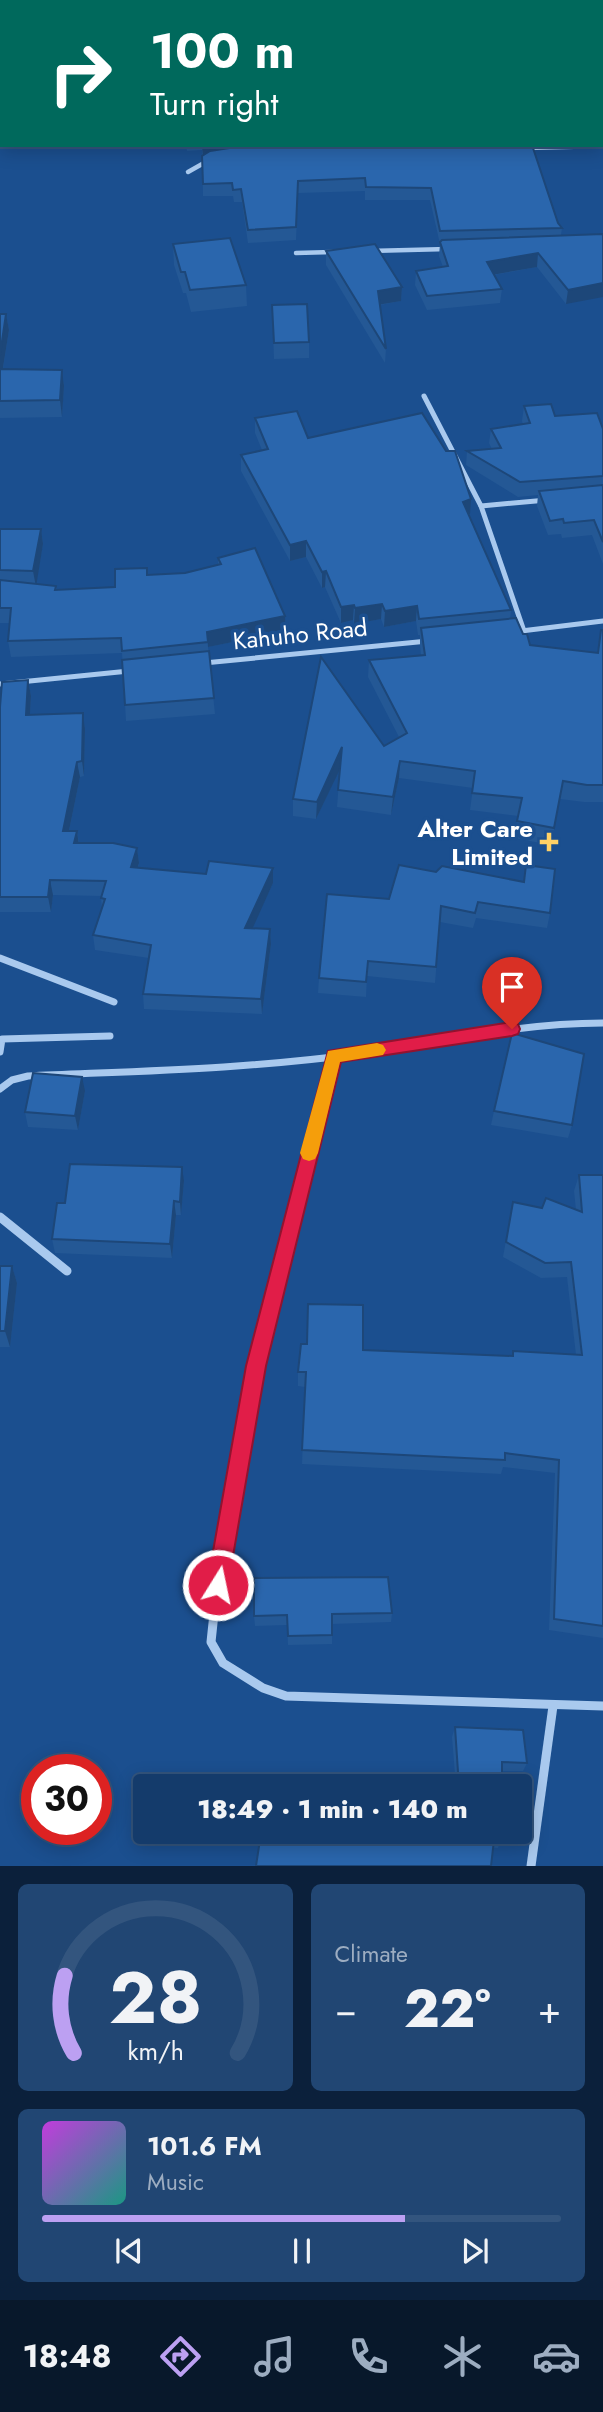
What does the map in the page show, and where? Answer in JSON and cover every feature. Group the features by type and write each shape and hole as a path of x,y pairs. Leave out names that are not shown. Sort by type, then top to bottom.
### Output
{"street":[{"path":"520,148 562,147"},
{"path":"188,172 209,159 220,157"},
{"path":"366,251 450,249"},
{"path":"296,253 338,252"},
{"path":"424,396 481,506 524,631"},
{"path":"481,506 549,499"},
{"path":"510,632 603,621"},
{"name":"Kahuho Road","path":"193,664 442,639"},
{"path":"0,684 138,670"},
{"path":"0,958 114,1002"},
{"path":"0,1089 12,1080 27,1076 188,1069 334,1056 461,1035 562,1023 603,1023"},
{"path":"0,1052 1,1039 110,1036"},
{"path":"334,1056 256,1366 218,1585 211,1642 222,1663 263,1688 286,1696 603,1706"},
{"path":"0,1217 67,1271"},
{"path":"531,1866 552,1706"}],"building":[{"path":"236,147 533,147 562,228 440,231 431,188 366,187 365,178 298,181 296,227 248,230 241,189 233,190 232,183 203,184 202,156 210,151"},
{"path":"603,234 603,283 568,290 538,253 487,262 502,289 427,296 416,271 448,266 440,242 442,240"},
{"path":"230,238 246,285 190,290 185,272 181,272 173,244"},
{"path":"375,244 402,287 378,291 386,349 326,251"},
{"path":"307,304 309,342 274,343 272,305"},
{"path":"0,314 6,314 0,355"},
{"path":"0,369 62,370 60,400 0,401"},
{"path":"551,404 555,416 597,413 603,429 603,476 520,482 467,451 501,448 491,429 530,423 524,406"},
{"path":"297,411 308,438 422,413 446,451 455,451 471,499 463,502 511,610 419,619 417,606 385,611 382,604 341,607 326,571 322,572 306,541 290,545 241,455 268,449 255,418"},
{"path":"603,485 603,542 594,520 564,523 563,519 550,521 539,491"},
{"path":"0,529 41,529 33,571 0,570"},
{"path":"255,548 285,616 207,632 208,642 122,651 121,638 8,641 11,608 0,608 0,580 56,586 55,590 115,587 115,569 147,568 147,575 185,573 221,564 218,558"},
{"path":"516,618 523,634 527,634 530,645 598,653 603,630 603,785 563,781 554,828 517,821 522,798 472,793 475,771 400,761 393,797 338,790 342,747 317,802 293,799 321,657 384,746 407,733 369,660 425,655 421,628"},
{"path":"209,651 214,698 125,705 122,660"},
{"path":"28,680 26,715 83,713 82,761 77,762 63,831 77,831 74,843 113,843 137,848 131,867 206,874 209,861 273,868 245,928 270,929 261,999 143,994 151,945 93,935 105,899 101,898 106,881 50,880 48,897 0,897 2,682"},
{"path":"399,865 436,872 442,866 524,882 526,865 555,869 550,913 478,902 475,913 441,906 436,967 368,961 366,982 319,978 327,894 389,899"},
{"path":"512,1033 584,1054 572,1125 494,1111"},
{"path":"33,1073 82,1077 75,1116 25,1112"},
{"path":"70,1164 182,1167 180,1202 174,1201 170,1244 52,1239 57,1203 65,1203"},
{"path":"579,1175 603,1175 603,1626 554,1619 559,1460 505,1453 505,1460 302,1450 306,1372 298,1372 301,1344 307,1344 308,1304 363,1305 363,1350 513,1356 513,1351 582,1355 571,1262 545,1263 506,1242 513,1202 542,1208 546,1198 582,1212"},
{"path":"0,1266 12,1266 5,1331 0,1331"},
{"path":"388,1577 392,1613 332,1614 332,1635 288,1636 287,1615 254,1616 254,1578"},
{"path":"455,1727 523,1730 527,1763 502,1762 502,1774 458,1774"},
{"path":"259,1844 494,1844 491,1866 256,1866"}],"slow traffic":[{"path":"309,1153 334,1056 377,1050"}],"place":[{"name":"Alter Care Limited","path":"549,842"}],"route":[{"path":"218,1585 256,1366 334,1056 512,1029"}]}
